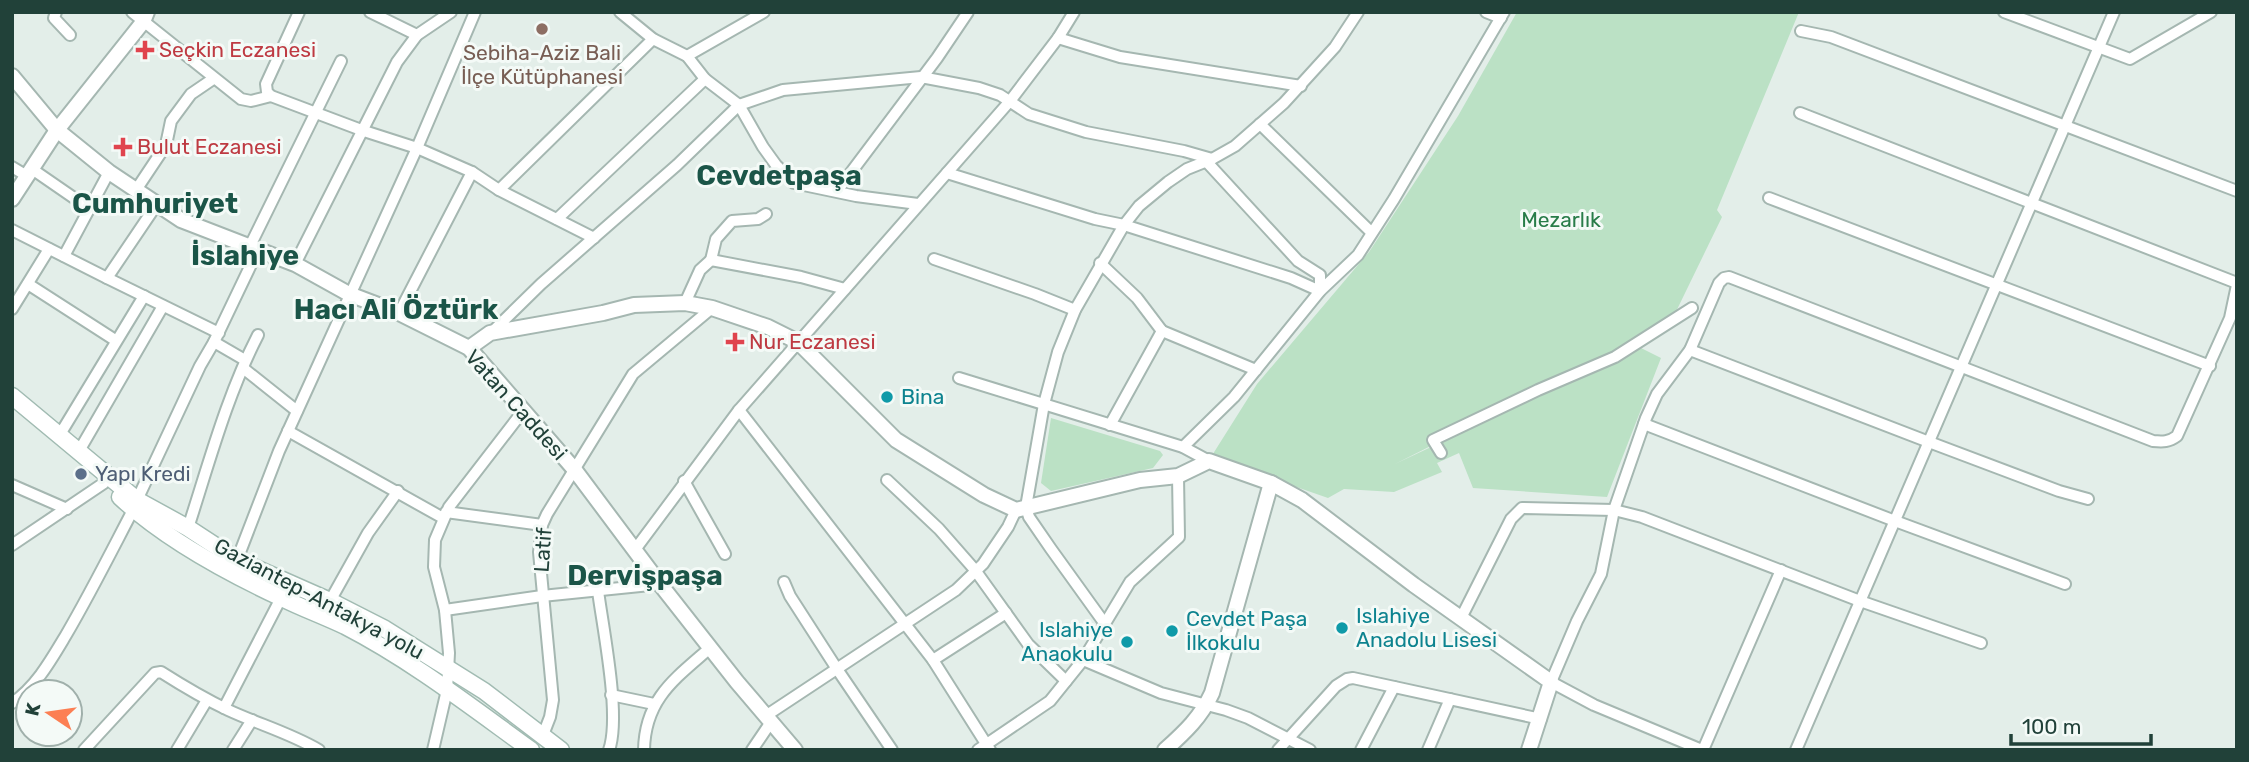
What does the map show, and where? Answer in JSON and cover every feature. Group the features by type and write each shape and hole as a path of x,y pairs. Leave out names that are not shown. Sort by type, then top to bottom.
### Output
{"main road":[{"name":"Gaziantep-Antakya yolu","path":"12,396 79,451 135,505 188,528 237,559 385,629 484,691 561,750"},
{"name":"Gaziantep-Antakya yolu","path":"12,409 104,483 211,563 380,646 531,750"}],"street":[{"path":"56,12 54,18 70,35"},
{"path":"299,12 266,84 267,92 271,96 417,148 472,172 499,190 594,238"},
{"path":"370,12 417,35"},
{"path":"295,264 397,62 417,35 451,12"},
{"path":"237,559 288,431 417,148 475,12"},
{"path":"620,12 653,39 687,55 705,79 739,105 763,147 784,175 794,183 918,205"},
{"path":"687,55 764,12"},
{"path":"837,191 968,12"},
{"path":"634,551 738,410 1010,101 1058,38 1074,12"},
{"path":"752,750 769,719 904,622 956,590 983,564 1021,508 1035,466 1044,404 1058,352 1075,310 1124,225 1139,206 1168,181 1236,146 1301,86 1335,47 1358,12"},
{"path":"1183,447 1234,397 1320,291 1358,255 1503,15 1486,12"},
{"path":"2004,12 2130,59 2211,12"},
{"path":"1796,750 2114,12"},
{"path":"12,199 57,130 141,15 213,79 241,99 251,101 271,96"},
{"path":"1801,31 1830,37 2237,191"},
{"path":"1058,38 1120,57 1301,86"},
{"path":"499,190 653,39"},
{"path":"12,703 22,696 46,668 82,608 135,505 216,337 254,248 341,61"},
{"name":"Vatan Caddesi","path":"12,76 57,130 109,172 181,220 295,264 349,294 399,313 469,348 574,470 660,584 795,750"},
{"path":"469,348 490,333 541,284 677,165 739,105 783,90 921,77 1000,95 1029,114 1086,132 1184,151 1208,160 1298,261 1320,275 1320,291"},
{"path":"136,190 166,145 171,121 191,94 213,79"},
{"path":"557,219 705,79"},
{"path":"1529,750 1551,682 1601,574 1614,510 1644,424 1657,394 1690,350 1719,283 1724,278 1729,277 2153,441 2171,441 2177,436 2210,366 2230,318 2237,284 1800,113"},
{"path":"1260,124 1371,232"},
{"path":"12,167 29,173 90,209"},
{"path":"64,256 109,172"},
{"path":"399,313 472,172"},
{"path":"947,173 1095,219 1124,225 1291,278 1320,291"},
{"path":"1769,198 2210,366"},
{"path":"107,278 157,204"},
{"path":"685,303 700,270 710,260 716,239 732,221 758,219 766,214"},
{"path":"12,230 144,296 216,337 297,411"},
{"path":"12,309 49,249"},
{"path":"934,259 1075,310"},
{"path":"710,260 845,289"},
{"path":"1100,263 1137,298 1161,331 1256,370"},
{"path":"28,284 115,340"},
{"path":"60,436 115,340 144,296"},
{"path":"490,333 634,305 685,303 712,308 768,327 798,342 895,440 984,495 1021,508 1105,624"},
{"path":"79,451 163,306"},
{"name":"Latif","path":"542,735 550,717 553,699 542,596 542,525 633,374 712,308"},
{"path":"1441,453 1433,440 1615,357 1692,308"},
{"path":"1110,425 1161,331"},
{"path":"188,528 223,419 258,335"},
{"path":"1690,350 2059,491 2088,499"},
{"path":"959,378 1183,447 1209,461 1271,483 1302,500 1551,682 1684,747 1703,750 1781,570"},
{"path":"738,410 933,660 985,748 1050,701 1083,660 1135,576 1171,547 1179,537 1178,476"},
{"path":"433,750 447,690 449,653 445,610 434,567 435,540 445,515 523,411"},
{"path":"1644,424 2065,584"},
{"path":"288,431 445,515 542,525"},
{"path":"1021,508 1140,480 1178,476 1209,461"},
{"path":"887,480 939,529 975,570 1028,644 1066,681"},
{"path":"684,481 725,554"},
{"path":"12,545 104,483"},
{"path":"1165,750 1190,729 1206,706 1216,680 1271,483"},
{"path":"12,485 67,509"},
{"path":"330,601 368,533 398,491"},
{"path":"1461,618 1517,510 1614,510 1664,523 1860,601 1981,643"},
{"path":"784,583 837,669 892,750"},
{"path":"445,610 542,596 660,584"},
{"path":"598,591 611,695 609,750"},
{"path":"225,709 281,598"},
{"path":"933,660 1006,613"},
{"path":"644,750 647,725 654,704 663,690 711,647"},
{"path":"1083,660 1161,693 1248,718 1310,750"},
{"path":"84,750 155,673 161,672 225,709 300,739 319,750"},
{"path":"1278,750 1336,686 1353,678 1541,719"},
{"path":"1361,750 1394,687"},
{"path":"611,695 654,704"},
{"path":"1428,750 1450,699"},
{"path":"177,750 207,700"},
{"path":"233,750 252,720"},
{"path":"294,750 300,739"}],"green space":[{"name":"Mezarlık","path":"1517,12 1799,12 1717,210 1722,217 1669,326 1395,464 1641,348 1661,358 1607,497 1473,488 1459,453 1437,463 1442,472 1394,492 1344,489 1328,498 1211,457 1257,384 1369,252 1458,116"},
{"path":"1051,418 1160,451 1163,455 1153,468 1051,491 1041,483"}],"place":[{"name":"Sebiha-Aziz Bali İlçe Kütüphanesi","path":"542,29"},
{"name":"Seçkin Eczanesi","path":"145,50"},
{"name":"Bulut Eczanesi","path":"123,147"},
{"name":"Nur Eczanesi","path":"735,342"},
{"name":"Bina","path":"887,397"},
{"name":"Yapı Kredi","path":"81,474"},
{"name":"Islahiye Anadolu Lisesi","path":"1342,628"},
{"name":"Cevdet Paşa İlkokulu","path":"1172,631"},
{"name":"Islahiye Anaokulu","path":"1127,642"}],"district":[{"name":"Cevdetpaşa","path":"779,175"},
{"name":"Cumhuriyet","path":"155,203"},
{"name":"İslahiye","path":"245,255"},
{"name":"Hacı Ali Öztürk","path":"396,309"},
{"name":"Dervişpaşa","path":"645,575"}]}
